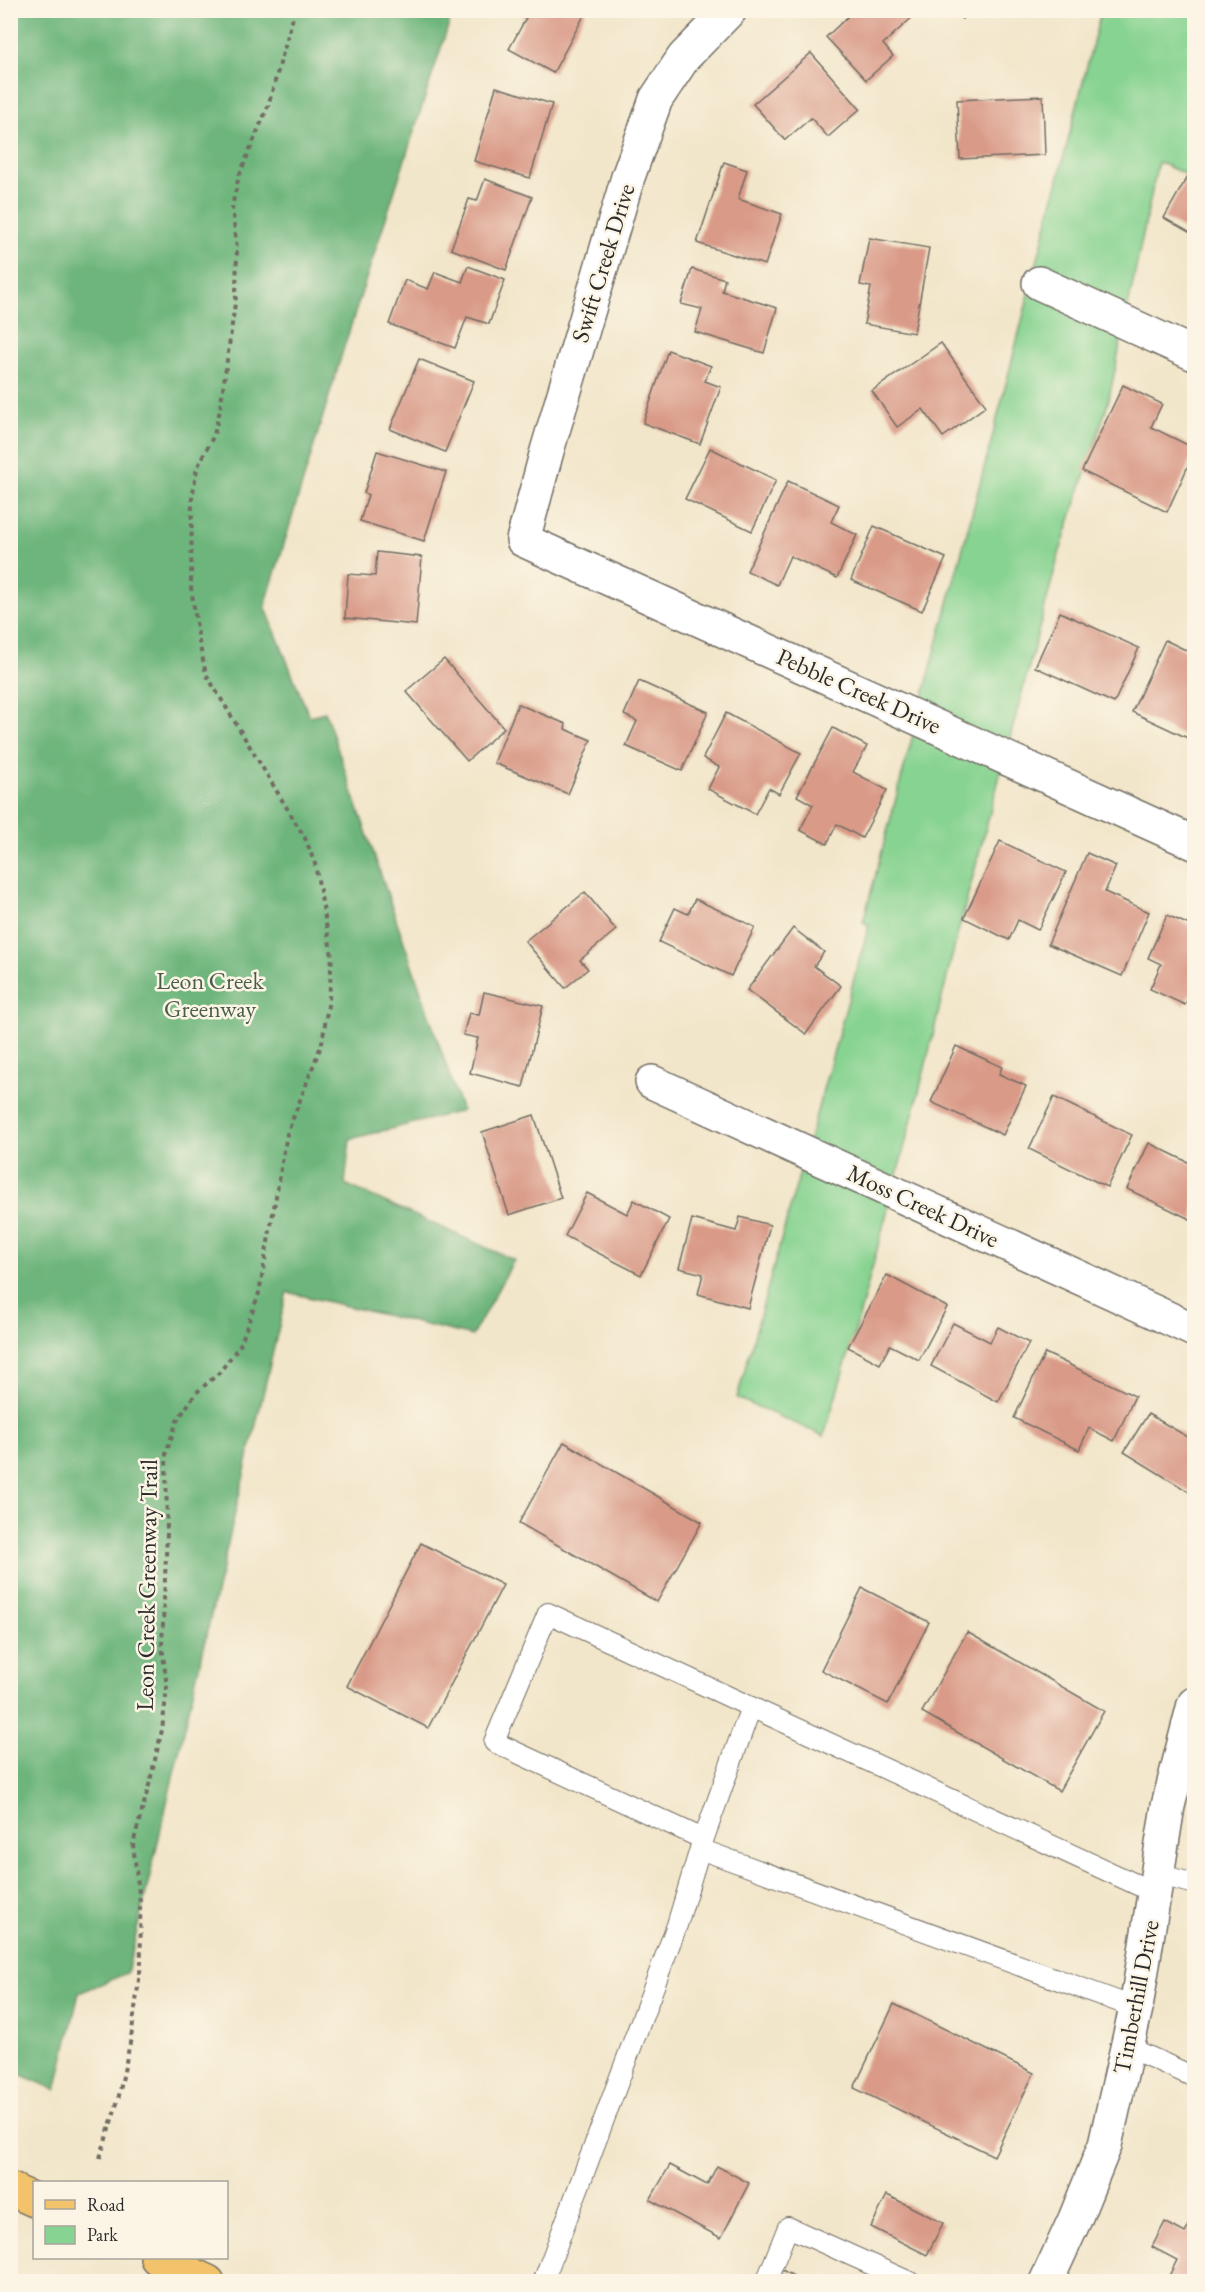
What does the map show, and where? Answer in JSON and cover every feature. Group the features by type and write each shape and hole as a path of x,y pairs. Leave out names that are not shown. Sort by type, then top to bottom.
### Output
{"main road":[{"path":"10,2188 33,2200"},
{"path":"159,2259 208,2282"}],"street":[{"name":"Swift Creek Drive","path":"524,540 547,450 625,188 656,99 684,57 730,10"},
{"path":"1039,283 1194,354"},
{"name":"Pebble Creek Drive","path":"524,540 1194,843"},
{"name":"Moss Creek Drive","path":"652,1082 1194,1330"},
{"name":"Timberhill Drive","path":"1046,2282 1105,2145 1136,2008 1168,1806 1194,1704"}],"lane":[{"path":"1136,2008 702,1844 494,1742 548,1613 751,1707 1156,1884 1194,1884"},
{"path":"543,2282 677,1925 702,1844 751,1707"},
{"path":"1128,2047 1194,2077"},
{"path":"766,2282 788,2227 910,2282"}],"path":[{"name":"Leon Creek Greenway Trail","path":"100,2158 118,2100 132,2038 141,1965 140,1902 133,1844 162,1730 167,1688 162,1645 167,1533 166,1454 177,1421 196,1393 219,1373 240,1345 259,1293 287,1134 322,1043 329,999 332,956 315,864 305,838 206,674 191,587 192,498 197,468 214,435 220,410 236,296 237,249 232,206 239,176 268,106 295,10"}],"green space":[{"name":"Leon Creek Greenway","path":"11,10 453,11 345,344 265,606 309,716 325,712 462,1111 350,1139 345,1184 514,1260 472,1336 287,1292 127,1973 79,1993 56,2090 10,2070"},
{"path":"1101,11 1194,11 1194,42 1190,59 1194,61 1194,178 1158,162 1108,403 1059,554 957,936 919,1092 858,1321 824,1436 737,1398 869,925 863,922 995,427"}],"building":[{"path":"513,10 587,10 553,73 509,49 526,18"},
{"path":"855,10 915,10 917,13 883,44 893,56 866,80 826,37"},
{"path":"954,10 970,10 962,19"},
{"path":"811,53 860,109 828,137 811,118 785,140 753,104"},
{"path":"496,87 552,104 530,178 474,161"},
{"path":"1043,96 1045,155 960,159 957,100"},
{"path":"724,162 747,170 738,199 782,214 765,265 697,243"},
{"path":"1189,174 1194,178 1194,235 1164,218"},
{"path":"485,179 532,197 506,270 451,249 469,199 477,201"},
{"path":"869,238 929,248 914,333 864,324 871,287 860,285"},
{"path":"468,266 505,280 489,324 467,317 455,348 389,324 405,280 428,289 435,272 462,282"},
{"path":"692,269 725,279 722,291 777,308 764,353 695,332 702,309 681,304"},
{"path":"941,343 986,406 943,437 923,409 897,427 872,391"},
{"path":"668,350 711,366 705,381 721,387 700,444 643,423"},
{"path":"419,359 474,381 445,452 390,429"},
{"path":"1123,385 1162,404 1151,427 1194,448 1194,453 1167,512 1082,471"},
{"path":"710,448 776,480 752,531 685,499"},
{"path":"377,451 446,472 424,541 360,521 368,495 364,493"},
{"path":"788,481 839,505 831,522 857,535 837,578 790,556 777,585 747,571"},
{"path":"874,526 946,558 922,611 851,580"},
{"path":"377,552 422,557 416,625 345,618 348,574 375,576"},
{"path":"1060,612 1139,648 1114,703 1035,667"},
{"path":"1165,640 1194,654 1194,741 1132,712"},
{"path":"444,659 504,728 467,761 406,691"},
{"path":"639,681 708,712 682,771 626,746 637,721 624,715"},
{"path":"518,704 566,724 565,729 591,740 568,794 494,763"},
{"path":"726,713 801,753 779,794 769,788 755,814 708,789 719,767 703,758"},
{"path":"833,728 867,746 853,772 887,790 862,838 837,824 827,844 800,830 813,805 797,796"},
{"path":"1000,841 1066,872 1038,930 1018,920 1009,940 964,918"},
{"path":"1087,853 1116,866 1105,892 1149,912 1122,976 1048,944"},
{"path":"585,892 616,930 580,960 588,969 565,988 525,941"},
{"path":"695,899 755,927 731,976 659,942 675,908 688,914"},
{"path":"1167,915 1194,927 1194,996 1190,994 1185,1005 1150,989 1161,964 1148,958"},
{"path":"793,928 824,952 814,966 841,986 806,1034 747,990"},
{"path":"484,992 543,1006 523,1087 470,1073 478,1038 463,1035 469,1013 479,1015"},
{"path":"956,1046 1002,1067 999,1074 1026,1086 1003,1135 931,1102"},
{"path":"1054,1097 1132,1135 1107,1187 1029,1149"},
{"path":"534,1115 561,1198 509,1215 482,1132"},
{"path":"1149,1143 1194,1165 1194,1221 1127,1189"},
{"path":"587,1193 627,1214 634,1200 669,1219 641,1275 565,1236"},
{"path":"740,1217 770,1225 748,1308 698,1294 703,1274 679,1268 692,1219 736,1231"},
{"path":"887,1275 947,1307 919,1360 890,1345 880,1364 848,1347"},
{"path":"953,1323 990,1342 998,1327 1029,1343 998,1402 931,1366"},
{"path":"1045,1353 1135,1396 1114,1441 1089,1428 1079,1450 1014,1418"},
{"path":"1148,1414 1193,1440 1194,1437 1194,1495 1124,1452"},
{"path":"564,1442 702,1522 657,1602 519,1523"},
{"path":"421,1543 503,1585 428,1728 347,1686"},
{"path":"862,1588 929,1622 888,1704 821,1670"},
{"path":"967,1632 1104,1711 1059,1791 922,1712"},
{"path":"894,2004 1034,2073 994,2156 854,2088"},
{"path":"670,2165 707,2185 717,2166 749,2183 721,2238 650,2200"},
{"path":"887,2195 943,2223 927,2255 871,2227"},
{"path":"1194,2216 1194,2282 1166,2282 1177,2260 1152,2247 1165,2222 1185,2233"},
{"path":"782,2270 805,2282 776,2282"}]}
